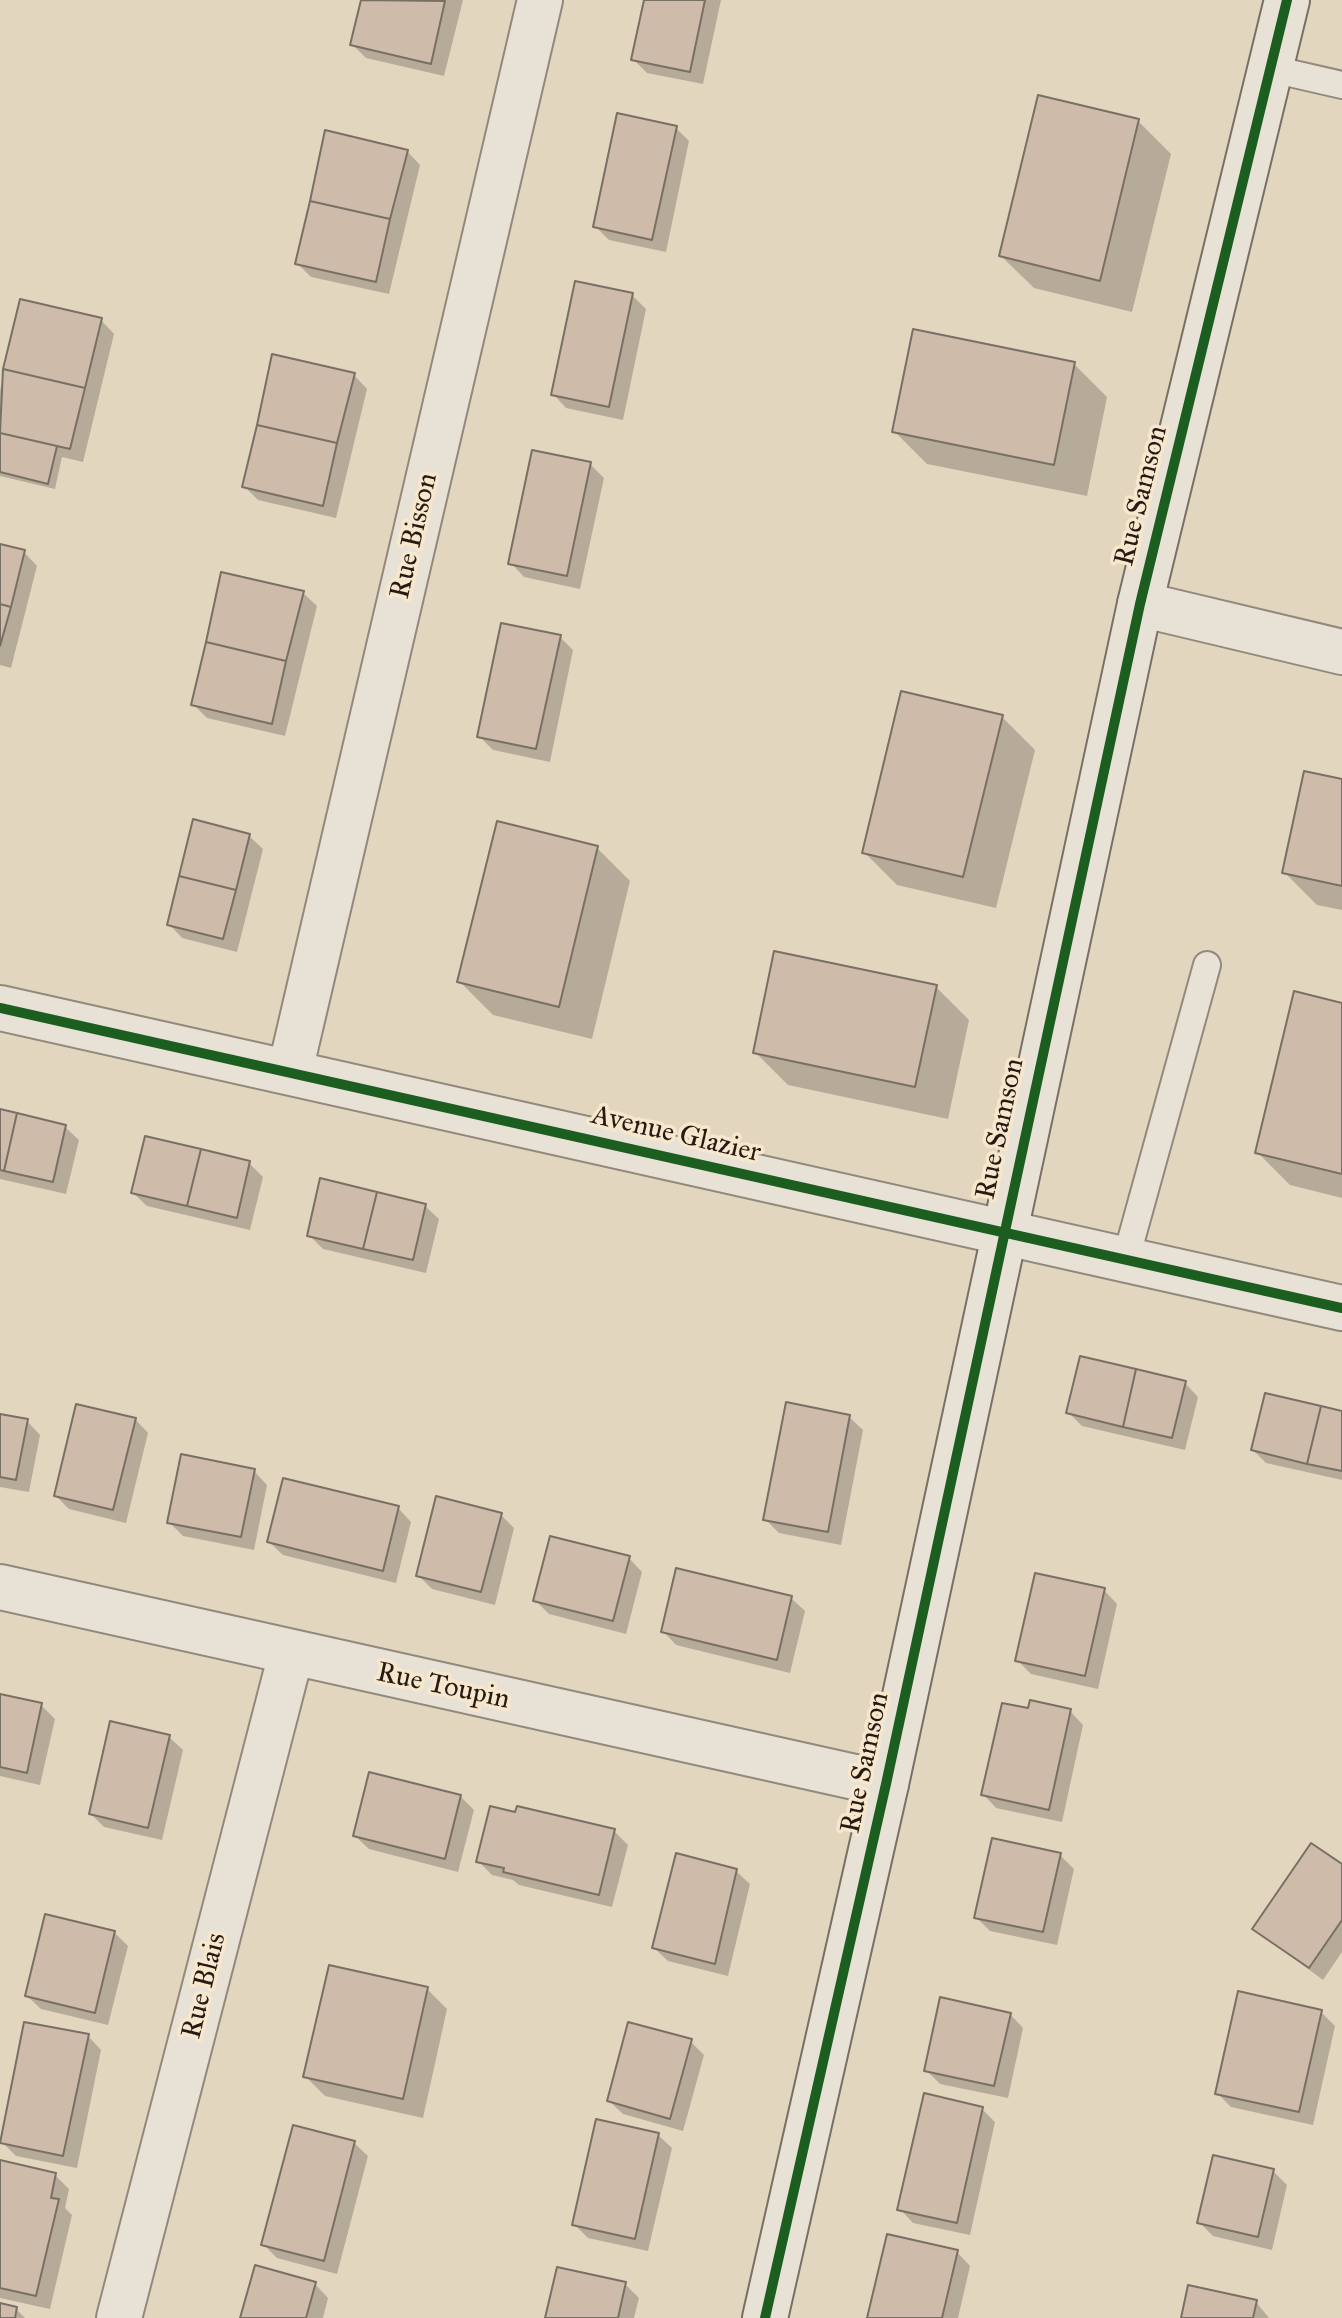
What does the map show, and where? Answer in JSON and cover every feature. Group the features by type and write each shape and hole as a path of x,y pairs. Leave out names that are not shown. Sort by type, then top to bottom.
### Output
{"street":[{"name":"Rue Bisson","path":"290,1071 540,0"},
{"name":"Rue Samson","path":"765,2318 886,1784 1140,604 1287,0"},
{"path":"1140,604 1342,652"},
{"name":"Avenue Glazier","path":"0,1008 290,1071 1003,1235 1342,1308"},
{"name":"Rue Toupin","path":"0,1587 886,1784"},
{"name":"Rue Blais","path":"119,2318 291,1654"}],"lane":[{"path":"1272,69 1342,85"},
{"path":"1125,1262 1207,965"}],"building":[{"path":"361,0 445,1 431,64 350,45"},
{"path":"644,0 705,0 690,72 631,60"},
{"path":"1038,95 1139,119 1100,281 999,256"},
{"path":"617,113 677,126 652,240 593,227"},
{"path":"325,130 408,150 390,219 310,201"},
{"path":"310,201 390,219 376,282 295,264"},
{"path":"575,281 633,293 609,407 551,395"},
{"path":"20,299 102,318 85,388 3,369"},
{"path":"913,329 1075,362 1054,465 892,432"},
{"path":"272,354 355,373 337,443 257,425"},
{"path":"3,369 85,388 70,449 0,433"},
{"path":"257,425 337,443 323,506 242,487"},
{"path":"0,433 57,446 48,484 0,472"},
{"path":"532,450 591,462 567,576 508,564"},
{"path":"0,544 25,550 11,607 0,604"},
{"path":"221,572 304,591 286,661 206,642"},
{"path":"0,604 11,607 0,646"},
{"path":"501,623 561,635 536,749 477,737"},
{"path":"206,642 286,661 272,724 191,705"},
{"path":"901,691 1003,715 963,877 862,853"},
{"path":"1304,771 1342,779 1342,886 1282,873"},
{"path":"193,819 250,834 236,890 179,876"},
{"path":"497,821 598,846 559,1007 457,982"},
{"path":"179,876 236,890 223,939 167,925"},
{"path":"774,951 937,985 915,1087 753,1053"},
{"path":"1294,991 1342,1003 1342,1174 1255,1153"},
{"path":"0,1109 17,1113 4,1171 0,1170"},
{"path":"17,1113 66,1125 53,1182 4,1171"},
{"path":"145,1136 201,1149 187,1206 131,1193"},
{"path":"201,1149 250,1161 237,1218 187,1206"},
{"path":"320,1178 377,1192 363,1249 307,1236"},
{"path":"377,1192 426,1204 413,1260 363,1249"},
{"path":"1080,1356 1136,1369 1123,1427 1066,1413"},
{"path":"1136,1369 1186,1381 1172,1438 1123,1427"},
{"path":"1265,1393 1321,1406 1307,1464 1251,1450"},
{"path":"786,1402 850,1415 828,1532 763,1520"},
{"path":"76,1404 136,1418 113,1510 54,1496"},
{"path":"1321,1406 1342,1411 1342,1471 1307,1464"},
{"path":"0,1414 28,1419 16,1480 0,1477"},
{"path":"181,1454 255,1469 241,1537 167,1523"},
{"path":"283,1478 399,1506 383,1571 267,1542"},
{"path":"436,1496 502,1513 481,1592 416,1576"},
{"path":"550,1536 630,1556 613,1621 533,1601"},
{"path":"676,1568 792,1596 777,1660 661,1632"},
{"path":"1035,1573 1105,1588 1085,1676 1015,1661"},
{"path":"0,1694 42,1703 27,1773 0,1767"},
{"path":"1030,1700 1071,1709 1049,1810 981,1795 1002,1703 1028,1708"},
{"path":"110,1721 170,1735 148,1828 89,1814"},
{"path":"369,1772 461,1795 445,1859 353,1836"},
{"path":"490,1806 515,1812 517,1806 615,1829 599,1895 503,1872 504,1868 476,1862"},
{"path":"992,1838 1061,1853 1043,1932 974,1918"},
{"path":"1311,1843 1342,1864 1342,1920 1309,1968 1252,1929"},
{"path":"676,1853 737,1869 715,1964 652,1948"},
{"path":"45,1914 115,1931 95,2013 25,1996"},
{"path":"329,1965 428,1987 403,2099 303,2077"},
{"path":"1238,1991 1322,2010 1299,2112 1215,2094"},
{"path":"940,1997 1011,2013 994,2086 924,2071"},
{"path":"24,2022 89,2034 63,2156 0,2143"},
{"path":"628,2022 692,2039 670,2119 607,2101"},
{"path":"924,2093 983,2107 957,2223 897,2210"},
{"path":"596,2119 659,2133 635,2239 572,2225"},
{"path":"293,2125 355,2141 324,2261 261,2245"},
{"path":"1213,2155 1274,2169 1258,2237 1197,2223"},
{"path":"0,2160 56,2173 51,2198 59,2199 36,2296 0,2288"},
{"path":"887,2234 958,2250 942,2318 867,2318"},
{"path":"255,2265 316,2282 306,2318 240,2318"},
{"path":"557,2267 626,2282 618,2318 545,2318"},
{"path":"1188,2285 1257,2300 1253,2318 1181,2318"},
{"path":"0,2303 17,2307 15,2318 0,2318"}],"cycle path":[{"path":"765,2318 886,1784 1140,604 1287,0"},
{"path":"0,1008 1342,1308"}]}
